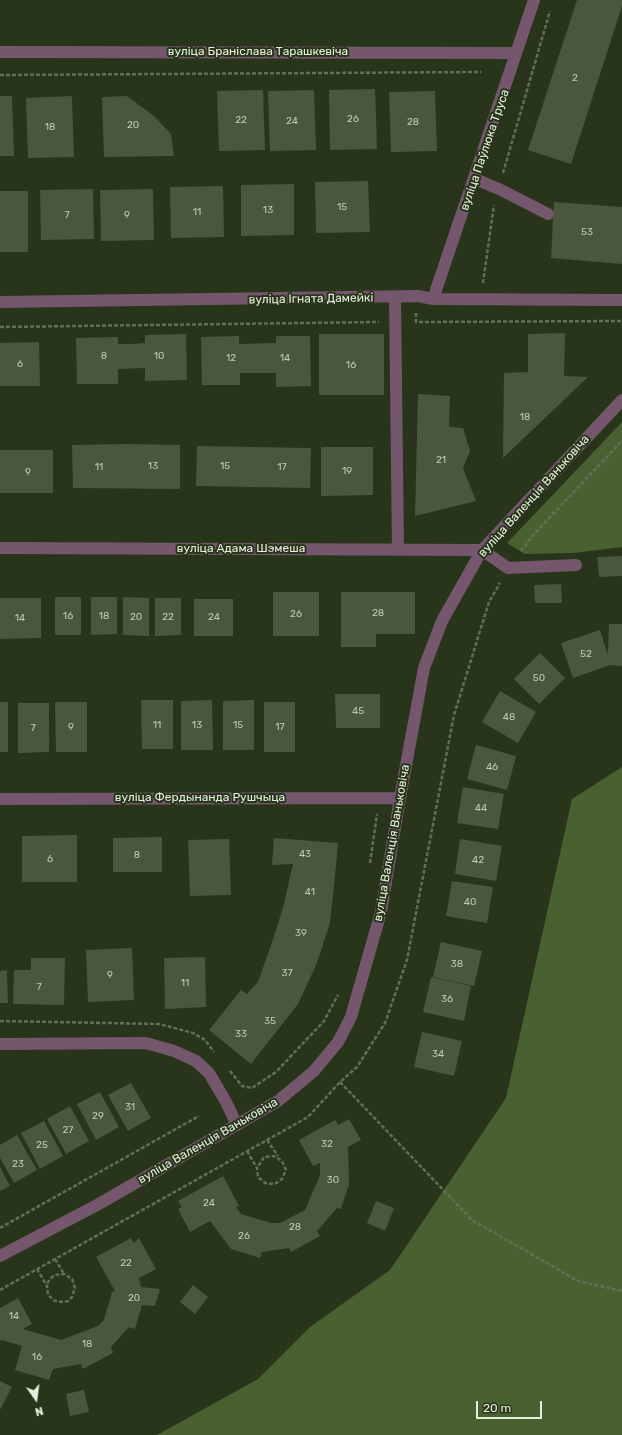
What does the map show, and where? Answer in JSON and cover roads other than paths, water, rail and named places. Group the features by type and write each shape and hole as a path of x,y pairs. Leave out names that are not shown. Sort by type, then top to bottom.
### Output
{"street":[{"name":"вуліца Паўлюка Труса","path":"433,299 475,179 534,0"},
{"name":"вуліца Браніслава Тарашкевіча","path":"0,52 516,53"},
{"path":"475,179 498,188 548,214"},
{"name":"вуліца Ігната Дамейкі","path":"0,302 395,298 418,296 433,299 622,300"},
{"path":"395,298 398,550"},
{"name":"вуліца Валенція Ваньковіча","path":"0,1256 97,1205 278,1101 314,1071 338,1042 350,1017 381,912 424,668 442,621 482,550 622,400"},
{"name":"вуліца Адама Шэмеша","path":"0,548 482,550"},
{"path":"482,550 508,568 576,565"},
{"name":"вуліца Фердынанда Рушчыца","path":"0,799 400,798"},
{"path":"0,1044 146,1043 174,1051 196,1061 209,1073 226,1100 237,1125"}]}
